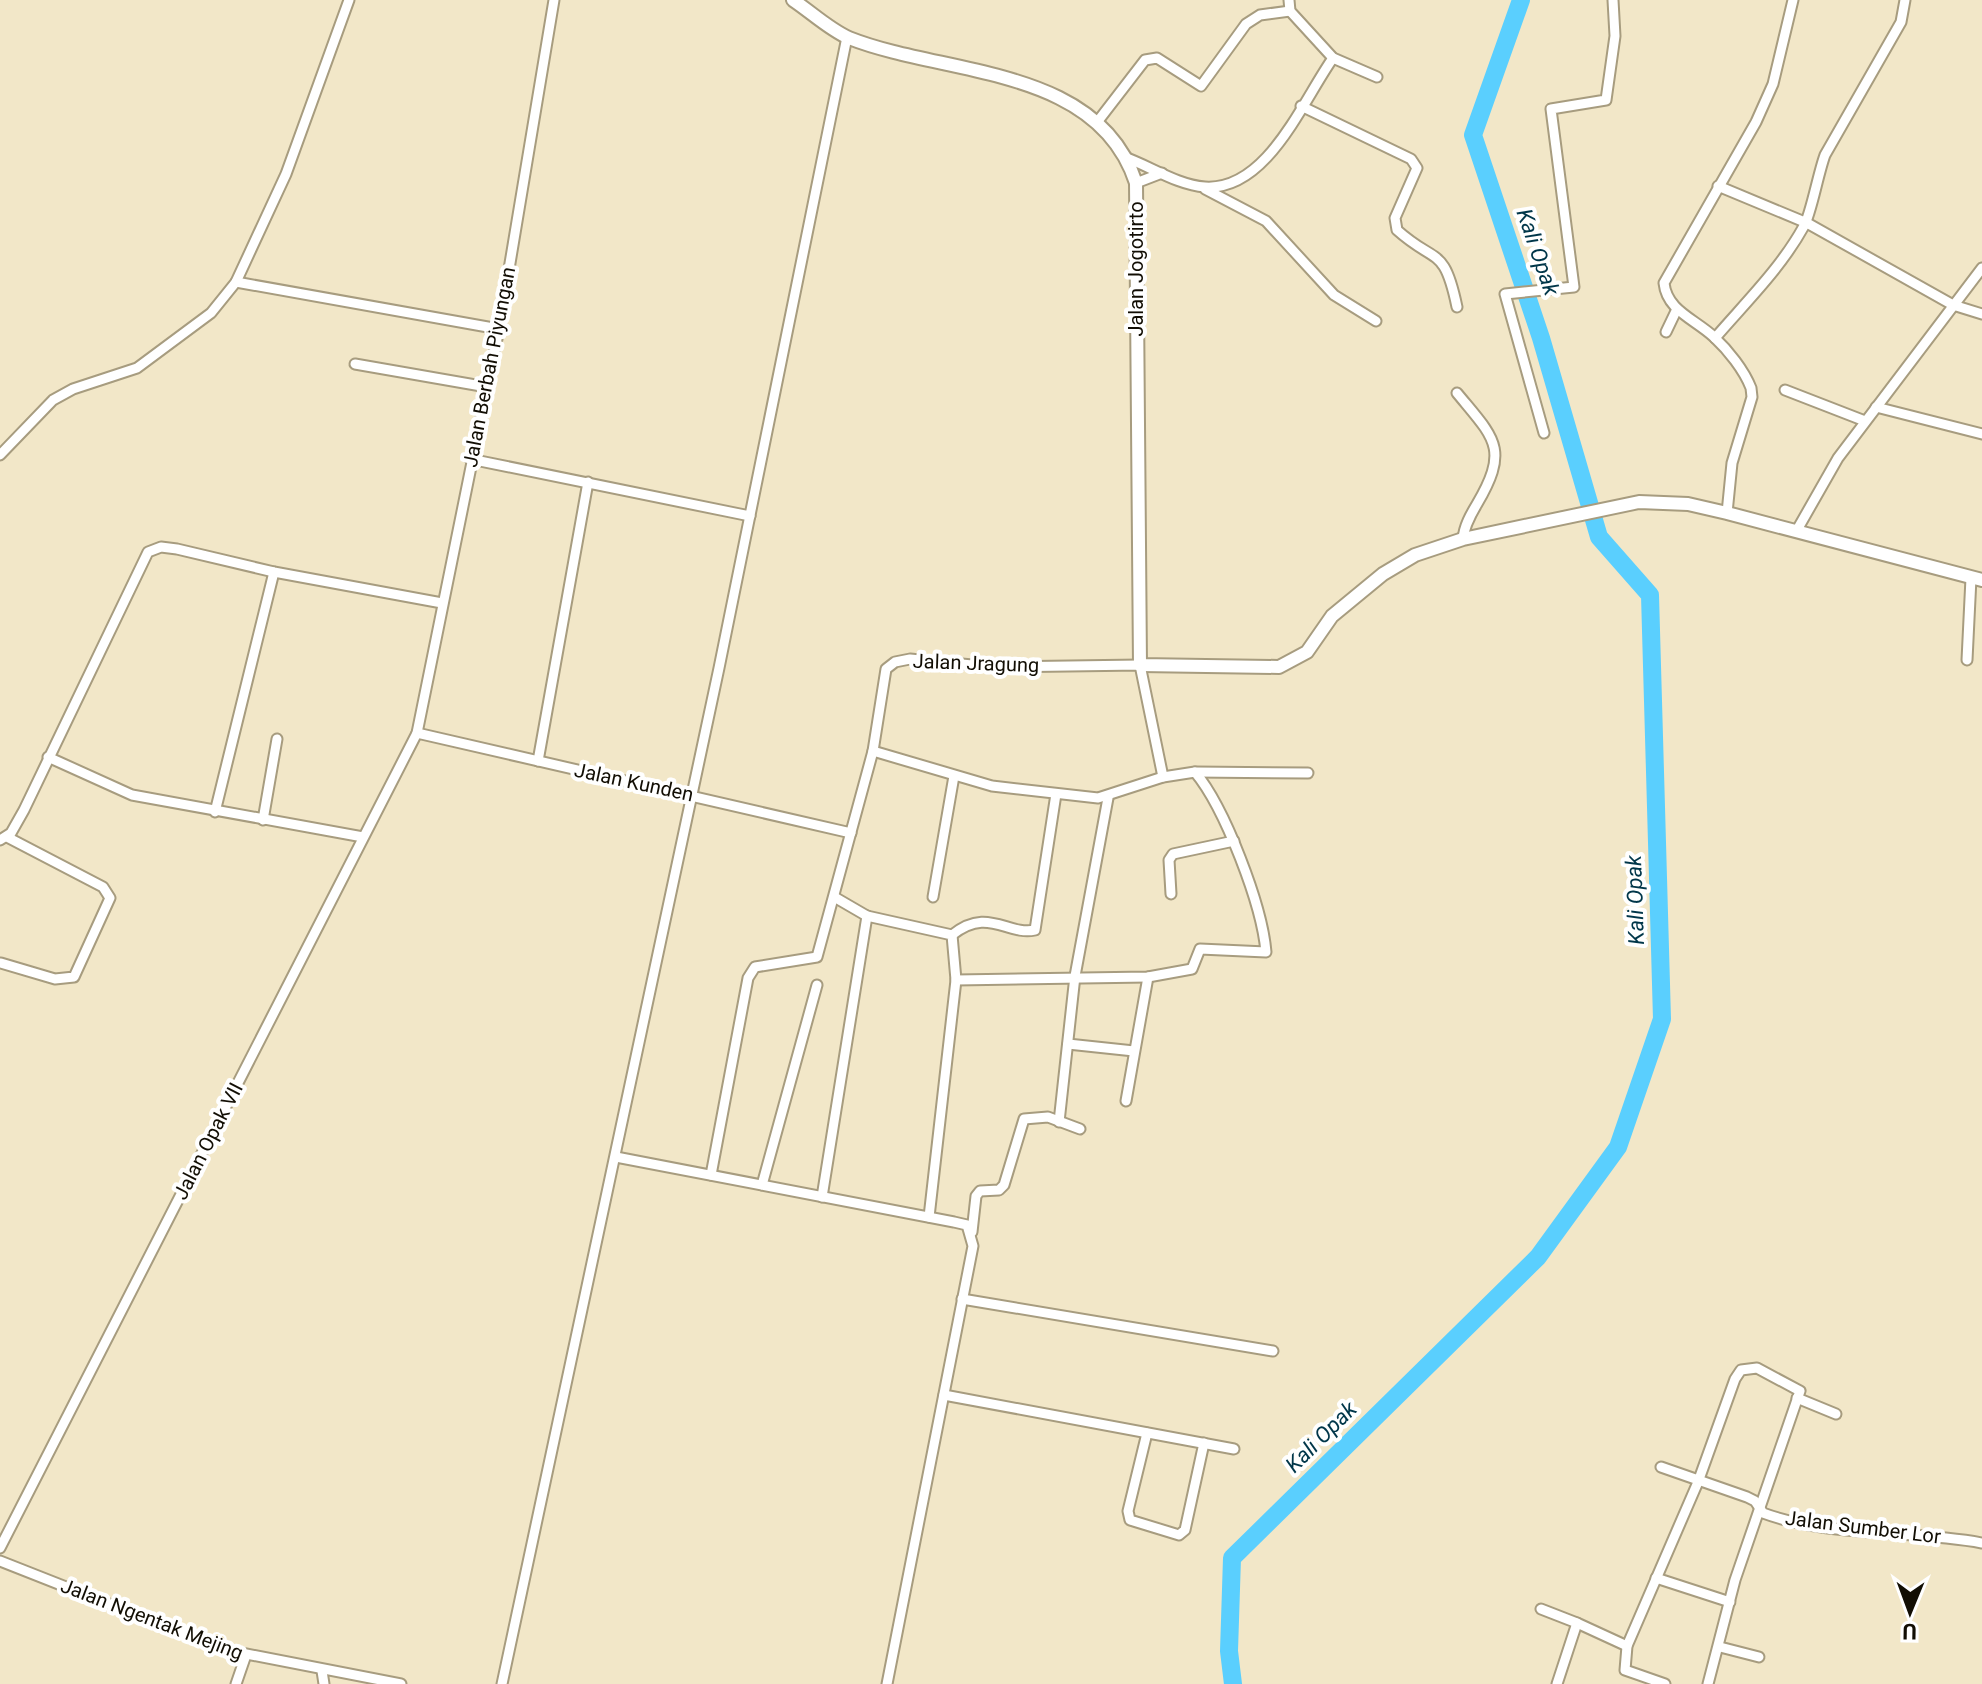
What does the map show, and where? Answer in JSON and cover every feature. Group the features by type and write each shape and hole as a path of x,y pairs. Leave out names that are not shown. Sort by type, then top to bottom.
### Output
{"street":[{"path":"0,455 53,400 73,389 137,368 211,313 236,282 286,174 349,0"},
{"name":"Jalan Berbah Piyungan","path":"417,733 470,459 499,329 554,0"},
{"name":"Jalan Jogotirto","path":"793,0 847,37 1019,84 1071,102 1098,121 1124,157 1136,183 1140,665"},
{"path":"1544,433 1505,294 1574,287 1551,109 1606,100 1615,36 1613,0"},
{"path":"1727,513 1732,463 1752,397 1747,377 1715,338 1677,309 1665,295 1664,283 1756,122 1773,84 1793,0"},
{"path":"1715,338 1774,271 1807,223 1815,179 1825,155 1901,22 1905,0"},
{"path":"1098,121 1145,60 1157,58 1201,86 1246,24 1260,15 1290,6 1333,58 1377,77"},
{"path":"502,1684 616,1157 847,37"},
{"path":"1202,187 1229,186 1257,169 1333,58"},
{"path":"1301,106 1411,159 1417,168 1395,218 1397,230 1443,262 1451,278 1457,307"},
{"path":"1124,157 1202,187 1266,221 1334,295 1376,321"},
{"path":"1136,183 1162,173"},
{"path":"1718,186 1807,223 1953,305 1982,314"},
{"path":"1797,530 1838,458 1982,268"},
{"path":"236,282 499,329"},
{"path":"1666,332 1677,309"},
{"path":"355,364 487,387"},
{"path":"1785,390 1865,421"},
{"path":"1457,393 1492,436 1497,457 1495,473 1465,528 1463,539"},
{"path":"1876,407 1982,434"},
{"path":"470,459 750,516"},
{"path":"538,761 588,482"},
{"path":"1163,777 1140,665 1279,667 1307,652 1332,616 1383,574 1415,555 1463,539 1566,519 1618,505 1657,502 1727,513 1977,579 1967,660"},
{"path":"0,964 55,979 74,977 110,898 103,887 4,839 24,810 148,552 161,547 177,549 274,572 442,603"},
{"path":"215,812 274,572"},
{"name":"Jalan Jragung","path":"711,1175 748,978 755,967 817,957 836,898 873,751 886,669 895,662 910,659 1014,667 1140,665"},
{"name":"Jalan Kunden","path":"417,733 851,833"},
{"name":"Jalan Opak VII","path":"0,1548 417,733"},
{"path":"263,820 277,739"},
{"path":"873,751 992,786 1108,798 1163,777 1195,772 1308,773"},
{"path":"48,757 132,795 363,837"},
{"path":"956,980 1148,977 1192,969 1200,949 1266,952 1264,934 1234,841 1195,772"},
{"path":"933,897 954,776"},
{"path":"836,898 867,916 952,935 972,924 986,921 1035,930 1056,794"},
{"path":"1059,1122 1075,976 1108,798"},
{"path":"1171,894 1169,860 1173,854 1234,841"},
{"path":"822,1197 867,916"},
{"path":"929,1217 956,980 952,935"},
{"path":"1126,1101 1148,977"},
{"path":"762,1185 817,985"},
{"path":"1068,1044 1134,1051"},
{"path":"887,1684 973,1246 976,1196 980,1191 999,1190 1004,1185 1024,1119 1048,1117 1080,1129"},
{"path":"616,1157 967,1225 972,1232"},
{"path":"962,1299 1273,1351"},
{"path":"1665,1684 1625,1670 1627,1646 1698,1482 1741,1370 1757,1368 1799,1388 1730,1602 1708,1684"},
{"path":"944,1395 1234,1449"},
{"path":"1797,1398 1836,1414"},
{"path":"1147,1433 1128,1511 1130,1520 1179,1535 1185,1530 1204,1443"},
{"name":"Jalan Sumber Lor","path":"1661,1467 1747,1497 1760,1506 1763,1513 1802,1524 1943,1535 1982,1543"},
{"name":"Jalan Ngentak Mejing","path":"0,1561 184,1635 246,1655 397,1683"},
{"path":"1656,1578 1730,1602"},
{"path":"1541,1609 1627,1646"},
{"path":"1557,1684 1577,1623"},
{"path":"1720,1647 1759,1657"},
{"path":"236,1684 246,1655"},
{"path":"322,1671 324,1684"}],"waterway":[{"name":"Kali Opak","path":"1233,1684 1229,1651 1232,1558 1538,1257 1618,1147 1662,1019 1650,595 1599,537 1541,338 1473,135 1521,0"}]}
